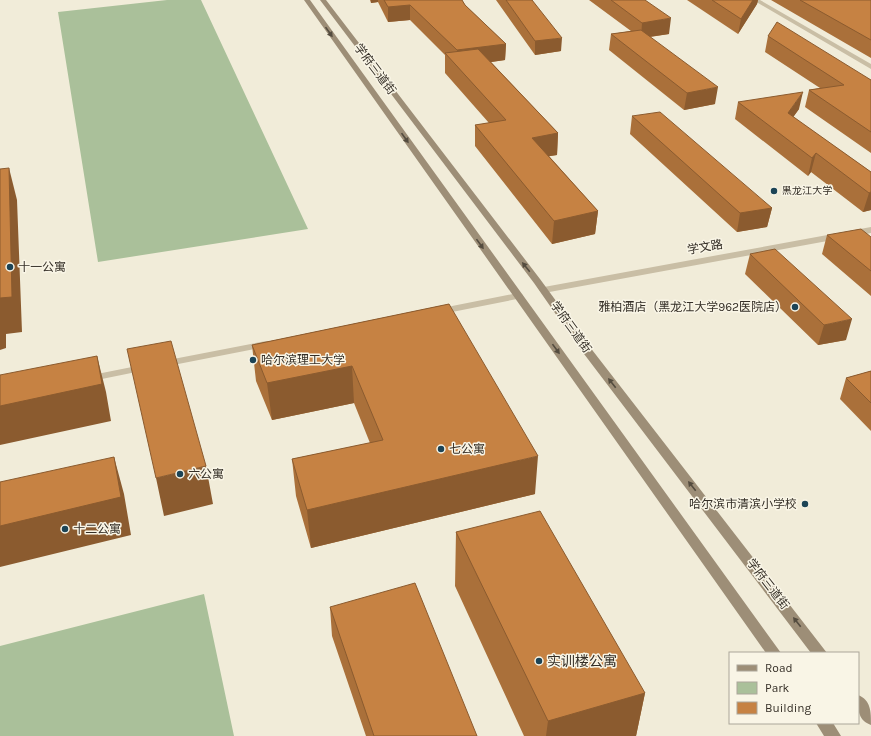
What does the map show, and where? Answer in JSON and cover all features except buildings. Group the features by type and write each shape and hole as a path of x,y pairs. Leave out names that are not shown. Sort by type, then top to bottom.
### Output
{"main road":[{"name":"学府三道街","path":"307,0 773,652"},
{"name":"学府三道街","path":"323,0 544,290 582,344 819,652"},
{"path":"859,703 871,718"},
{"path":"825,724 833,736"}],"street":[{"path":"756,0 871,67"},
{"name":"学文路","path":"544,290 871,230"},
{"path":"424,314 518,296"},
{"path":"79,380 275,343"}],"green space":[{"path":"167,0 201,0 308,229 98,262 58,12"},
{"path":"204,594 234,736 0,736 0,646"}],"place":[{"name":"黑龙江大学","path":"774,191"},
{"name":"十一公寓","path":"10,267"},
{"name":"雅柏酒店（黑龙江大学962医院店）","path":"795,307"},
{"name":"哈尔滨理工大学","path":"253,360"},
{"name":"七公寓","path":"441,449"},
{"name":"六公寓","path":"180,474"},
{"name":"哈尔滨市清滨小学校","path":"805,504"},
{"name":"十二公寓","path":"65,529"},
{"name":"实训楼公寓","path":"539,661"}]}
